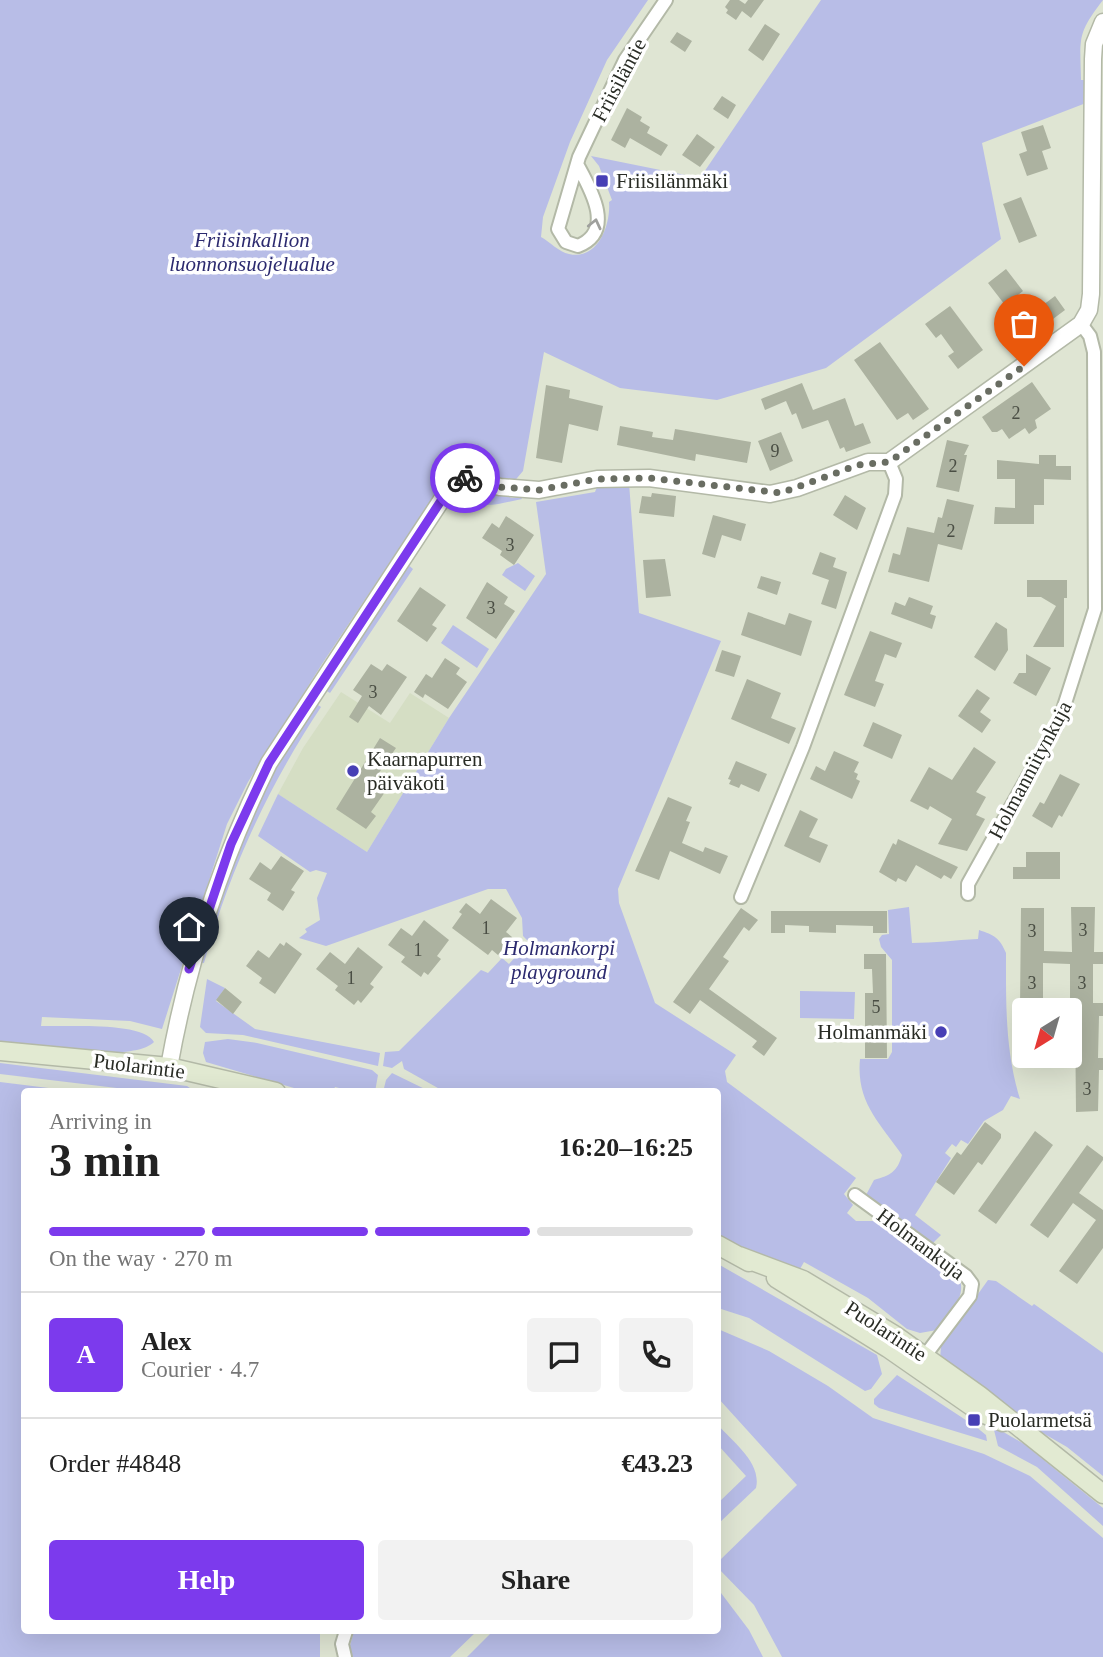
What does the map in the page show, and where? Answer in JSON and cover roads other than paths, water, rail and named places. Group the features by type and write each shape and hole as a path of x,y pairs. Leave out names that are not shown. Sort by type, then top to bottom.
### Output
{"main road":[{"name":"Puolarintie","path":"0,1051 169,1067 259,1088"},
{"name":"Puolarintie","path":"721,1247 803,1280 1020,1429 1103,1494"}],"street":[{"name":"Friisiläntie","path":"577,164 593,195 599,216 592,237 578,246 566,242 558,229 577,164 625,60 666,0"},
{"path":"169,1067 189,969 231,844 249,803 284,740 452,484 465,478 500,487 539,490 597,479 649,478 781,493 858,465 889,462 1082,324 1089,310 1091,294 1094,44 1103,22"},
{"name":"Holmanniitynkuja","path":"968,894 968,884 1060,719 1095,608 1099,474 1094,352 1090,336 1082,324"},
{"path":"741,897 813,722 895,495 896,479 889,462"},
{"name":"Holmankuja","path":"855,1195 966,1276 972,1284 970,1296 920,1361"},
{"path":"344,1634 342,1644 345,1657"}],"place":[{"name":"Friisilänmäki","path":"602,181"},
{"name":"Kaarnapurren päiväkoti","path":"353,771"},
{"name":"Holmanmäki","path":"941,1032"},
{"name":"Puolarmetsä","path":"974,1420"}],"park label":[{"name":"Friisinkallion luonnonsuojelualue","path":"252,252"},
{"name":"Holmankorpi playground","path":"559,960"}]}
